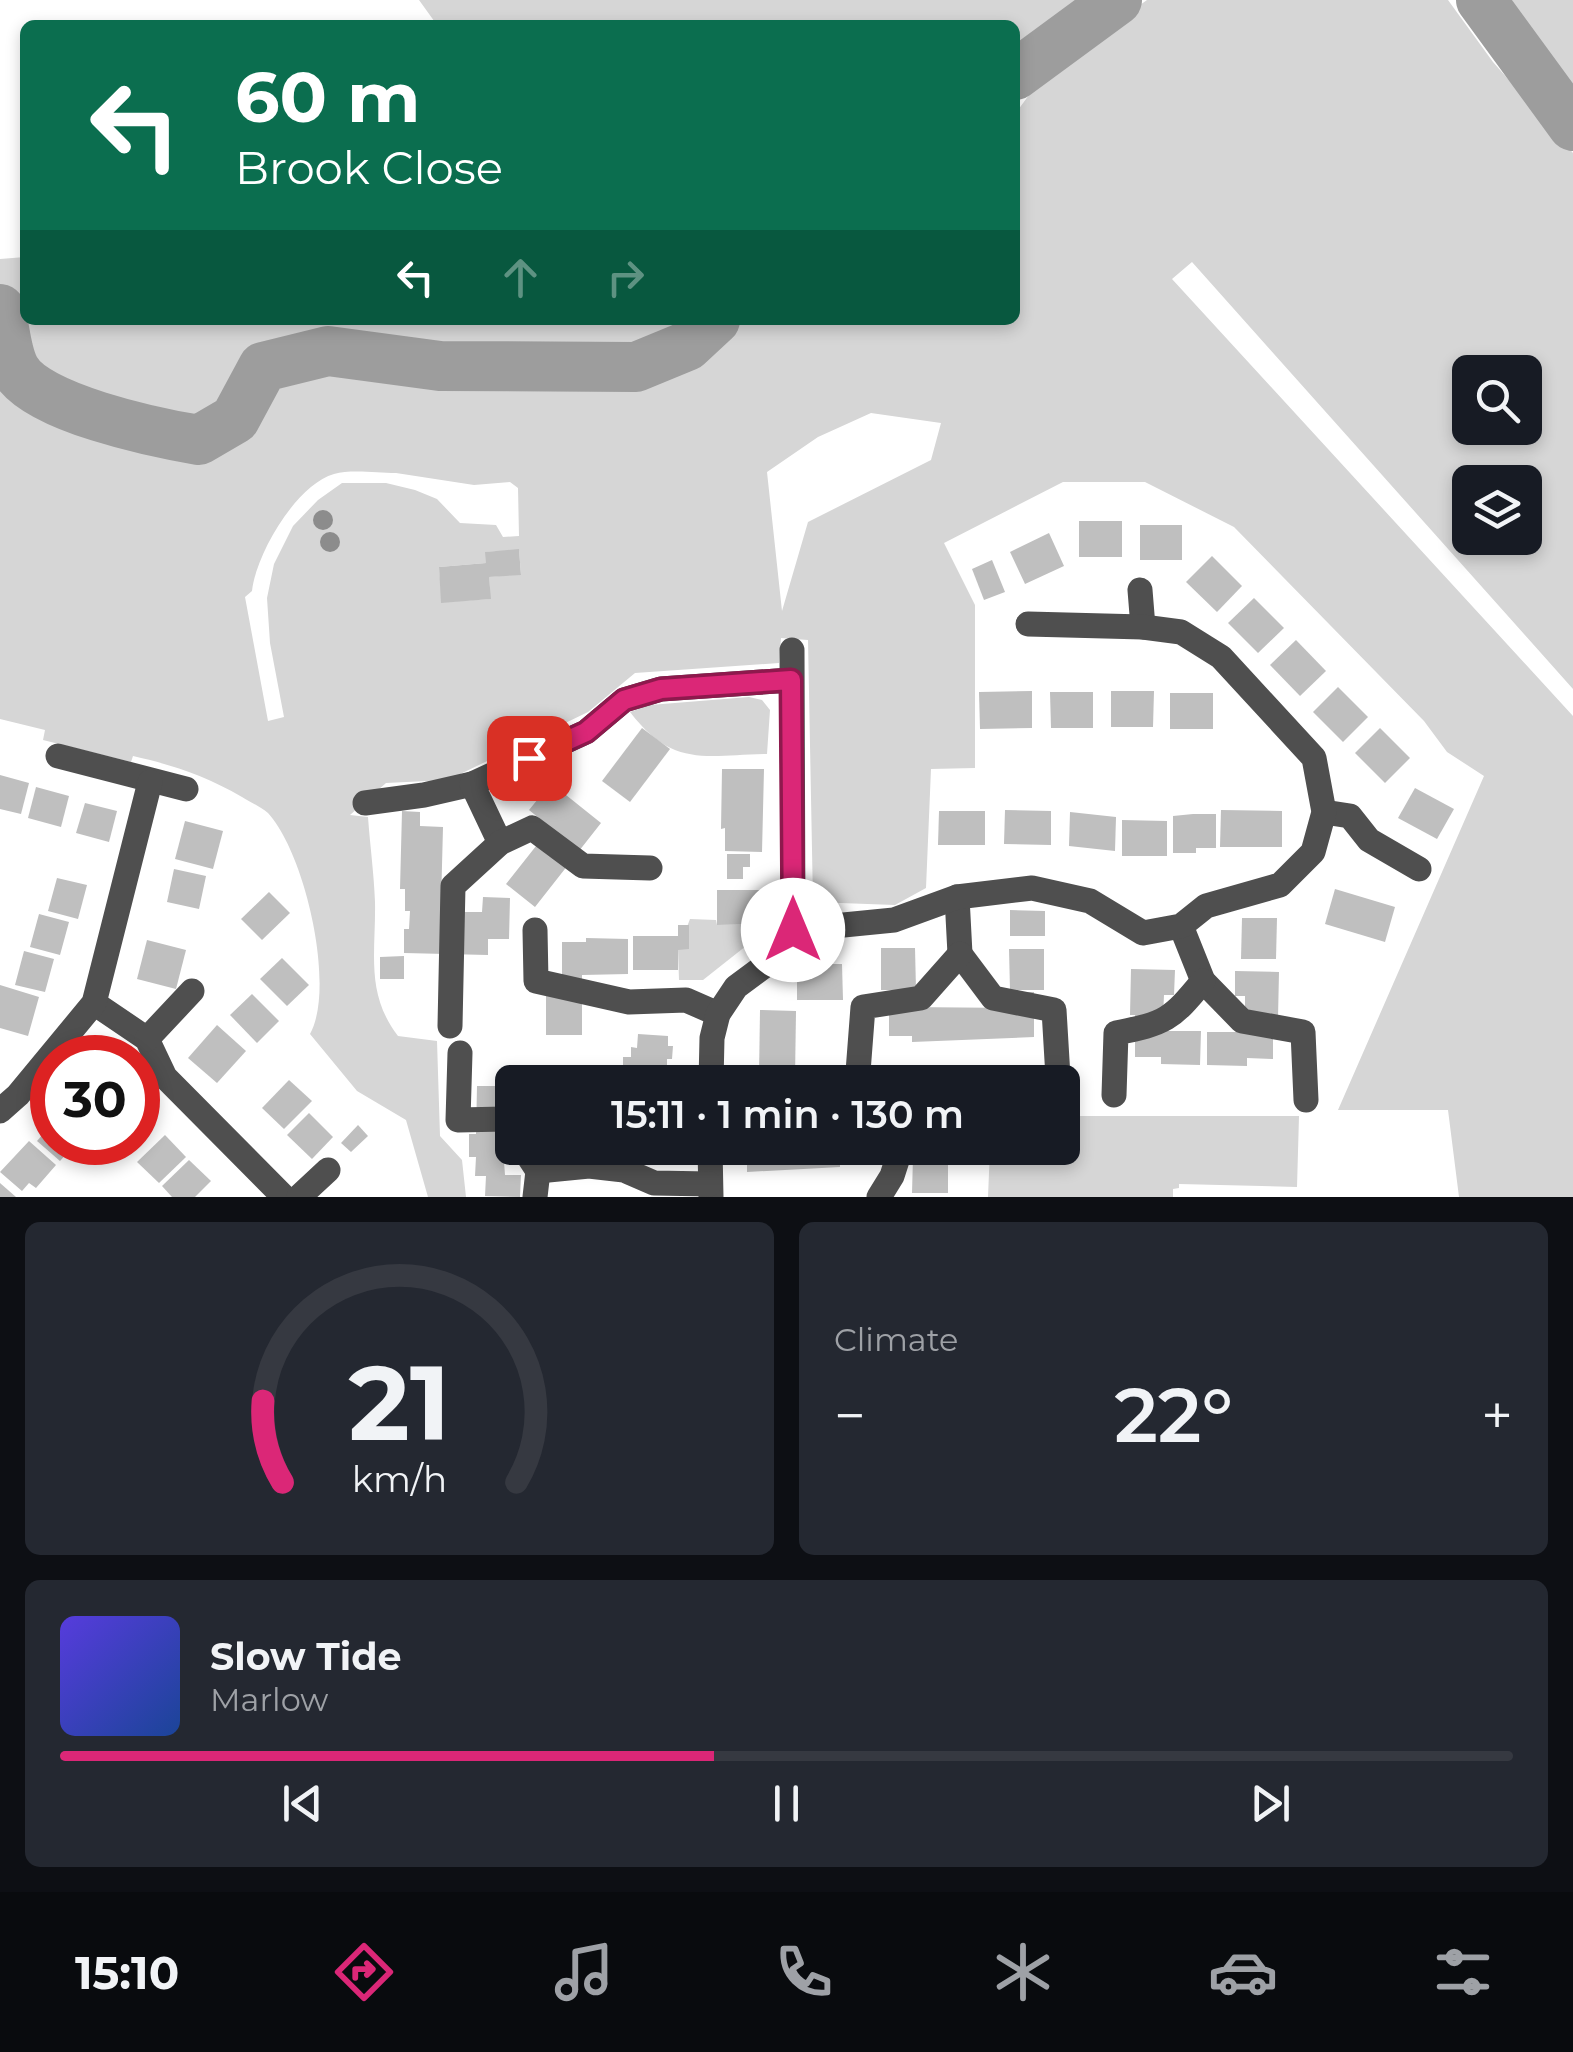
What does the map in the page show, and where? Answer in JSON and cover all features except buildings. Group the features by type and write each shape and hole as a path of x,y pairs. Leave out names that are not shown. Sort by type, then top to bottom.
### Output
{"street":[{"path":"1140,590 1143,627"},
{"path":"793,930 894,920 957,897 1032,888 1090,900 1143,933 1181,926 1206,906 1280,885 1313,852 1324,812 1314,758 1221,657 1181,632 1143,627 1028,624"},
{"path":"711,1065 718,1014 736,987 763,968 793,930 792,650"},
{"path":"365,802 472,784 586,732 624,700 661,689 791,680"},
{"path":"58,756 186,790"},
{"path":"0,1111 18,1095 94,1003 150,782"},
{"path":"472,784 500,842"},
{"path":"1324,812 1350,816 1370,840 1419,869"},
{"path":"450,1026 453,886 500,842 532,828 584,866 650,868"},
{"path":"957,897 960,954 993,998 1054,1010 1057,1065"},
{"path":"1181,926 1203,982 1242,1021 1303,1032 1306,1100"},
{"path":"536,930 536,981 621,1007 686,1000 718,1014"},
{"path":"859,1065 863,1008 921,998 960,954"},
{"path":"1114,1096 1116,1033 1175,1016 1203,982"},
{"path":"151,1035 192,991"},
{"path":"94,1003 141,1035"},
{"path":"460,1053 458,1120 495,1119"},
{"path":"160,1066 165,1077 284,1197"},
{"path":"535,1165 538,1170 535,1197"},
{"path":"538,1170 558,1165"},
{"path":"611,1165 654,1183 710,1191 710,1165"},
{"path":"879,1197 896,1165"},
{"path":"299,1197 328,1170"}],"shaded area":[{"path":"419,0 1078,0 1020,41 1020,20 433,20"},
{"path":"1147,0 1448,0 1493,62 1573,153 1573,689 1453,555 1542,555 1542,465 1452,465 1452,553 1192,262 1172,279 1573,716 1573,1197 1459,1197 1448,1110 1338,1110 1484,776 1447,752 1424,721 1234,527 1145,482 1063,482 944,543 975,605 975,768 931,769 926,888 895,905 813,902 808,640 781,638 779,663 635,673 588,712 448,780 386,783 350,815 368,817 375,902 376,988 398,1036 437,1041 440,1136 462,1160 466,1197 428,1197 406,1120 357,1091 310,1034 320,985 313,921 294,858 268,813 189,772 133,756 131,762 43,740 45,730 0,719 0,259 20,257 20,325 1020,325 1020,107 1045,73","holes":["871,413 941,423 931,460 808,522 782,611 767,472 818,437","356,471 474,485 510,482 518,488 519,536 503,537 496,525 460,523 437,499 386,483 342,483 318,500 293,526 274,564 267,598 270,643 284,717 268,721 245,597 252,591 270,541 292,506 320,481","519,550 521,574 489,577 490,599 442,602 439,567 486,563 486,552"]},
{"path":"1509,0 1573,0 1573,99"},
{"path":"749,697 762,700 770,710 767,754 707,756 676,750 646,730 630,712 650,705"},
{"path":"690,919 716,920 717,925 763,924 751,942 703,980 679,980 678,950"},
{"path":"1080,1116 1299,1116 1297,1187 1179,1184 1179,1188 1173,1189 1173,1197 988,1197 989,1165 1080,1165"}],"waterway":[{"path":"1020,71 1117,0"},
{"path":"1481,0 1573,126"},
{"path":"0,309 15,369 46,396 99,416 199,440 235,419 263,367 328,351 440,366 636,367 687,346 710,325"}],"route":[{"path":"529,758 586,732 624,700 661,689 791,680 793,930"}]}
